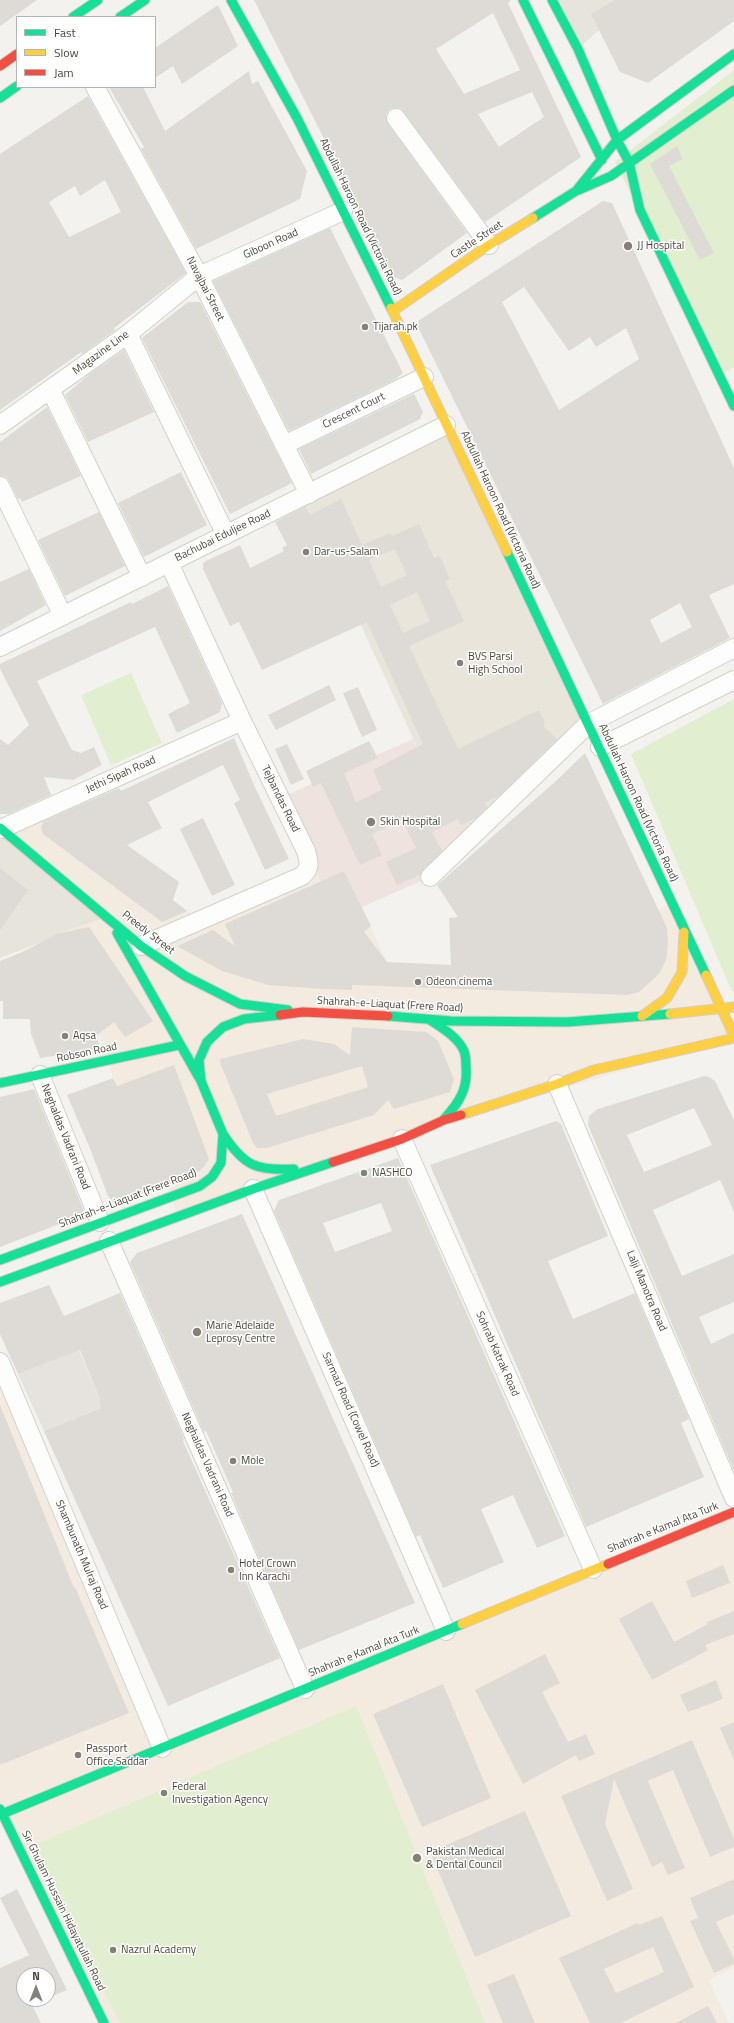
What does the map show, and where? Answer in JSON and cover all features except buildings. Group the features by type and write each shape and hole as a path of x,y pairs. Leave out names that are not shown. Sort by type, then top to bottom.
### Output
{"main road":[{"path":"74,16 98,0"},
{"path":"121,16 145,0"},
{"name":"Abdullah Haroon Road (Victoria Road)","path":"231,0 296,118 393,312 588,724 600,746 734,1037"},
{"path":"523,0 602,160 614,179"},
{"path":"552,0 578,49 617,140 629,162 640,210 734,406"},
{"name":"Castle Street","path":"576,191 617,140 688,93 734,54"},
{"path":"0,66 16,55"},
{"path":"0,98 16,87"},
{"name":"Castle Street","path":"393,312 489,246 576,191 614,179 629,162 703,107 734,90"},
{"path":"626,193 640,210"},
{"name":"Preedy Street","path":"0,829 108,917 141,946 185,976 240,1004 303,1012"},
{"path":"108,917 158,1004 179,1045 201,1081"},
{"path":"641,1017 668,998 682,972 684,930"},
{"name":"Shahrah-e-Liaquat (Frere Road)","path":"0,1260 200,1186 212,1177 221,1163 223,1134 201,1081 199,1060 207,1042 223,1027 244,1019 303,1012 351,1013 451,1021 568,1022 641,1017 734,1007"},
{"path":"430,1020 452,1036 464,1050 467,1069 465,1093 459,1105 444,1120"},
{"path":"0,1282 253,1189 352,1157 444,1120 557,1084 594,1070 734,1037"},
{"name":"Robson Road","path":"0,1083 179,1045"},
{"path":"223,1134 234,1153 250,1166 270,1171 296,1169 352,1157"},
{"name":"Shahrah e Kamal Ata Turk","path":"1,1811 162,1748 592,1569 734,1512"},
{"name":"Sir Ghulam Hussain Hidayatullah Road","path":"1,1811 104,2023"}],"street":[{"name":"Navajbai Street","path":"96,88 199,276 309,494"},
{"path":"396,118 489,246"},
{"name":"Giboon Road","path":"199,276 343,211"},
{"name":"Magazine Line","path":"0,425 128,334 199,276"},
{"path":"128,334 226,535"},
{"name":"Crescent Court","path":"284,445 424,377"},
{"path":"50,389 142,577"},
{"name":"Bachubai Eduljee Road","path":"0,647 446,425"},
{"path":"0,486 63,616"},
{"name":"Tejbandas Road","path":"141,946 302,876 308,871 309,863 306,851 242,721 169,563"},
{"path":"430,878 588,724 734,648"},
{"path":"600,746 734,680"},
{"name":"Jethi Sipah Road","path":"0,829 242,721"},
{"name":"Neghaldas Vadrani Road","path":"40,1075 100,1222"},
{"name":"Lalji Manotra Road","path":"557,1084 734,1498"},
{"name":"Sohrab Katrak Road","path":"402,1138 592,1569"},
{"name":"Sarmad Road (Cowel Road)","path":"253,1189 446,1631"},
{"name":"Neghaldas Vadrani Road","path":"109,1241 305,1689"},
{"name":"Shambunath Mulraj Road","path":"0,1362 162,1748"}],"shaded area":[{"path":"553,0 632,0 578,49"},
{"path":"446,425 588,724 463,847 302,497"},
{"name":"Skin Hospital","path":"413,739 463,847 430,877 362,907 344,872 321,882 280,798"},
{"path":"76,795 111,859 202,920 337,856 387,962 527,968 604,937 672,903 734,1036 402,1139 178,1216 145,1127 135,1130 113,1078 96,1028 64,1015 19,953 56,934 107,917 1,829"},
{"path":"0,828 108,917 0,958"},
{"path":"79,1350 103,1407 44,1431 18,1374"},
{"path":"0,1362 162,1748 734,1512 734,1968 709,1980 729,2023 104,2023 0,1807"}],"green space":[{"path":"734,70 734,367 720,376 615,162"},
{"path":"131,673 162,743 111,765 81,695"},
{"path":"734,699 734,991 732,992 631,754"},
{"path":"356,1706 485,2023 120,2023 34,1845"}],"traffic: fast":[{"path":"74,16 98,0"},
{"path":"121,16 145,0"},
{"path":"231,0 297,118 391,308"},
{"path":"523,0 602,160"},
{"path":"552,0 578,49 617,140 629,162 640,210 734,406"},
{"path":"533,218 576,191 617,140 734,54"},
{"path":"0,98 16,87"},
{"path":"579,190 611,176 734,90"},
{"path":"507,552 706,975"},
{"path":"0,828 141,946 185,976 240,1004 288,1010"},
{"path":"117,933 201,1081"},
{"path":"388,1016 451,1021 568,1022 670,1014"},
{"path":"0,1260 200,1186 212,1177 221,1163 223,1134 201,1081 199,1060 207,1042 223,1027 244,1019 280,1015"},
{"path":"430,1020 458,1041 466,1057 466,1082 464,1089 458,1101 444,1119"},
{"path":"0,1083 179,1045"},
{"path":"223,1134 238,1153 252,1164 270,1169 294,1169"},
{"path":"0,1282 253,1189 333,1162"},
{"path":"2,1814 462,1624"},
{"path":"0,1809 104,2023"}],"traffic: slow":[{"path":"393,311 489,245 533,218"},
{"path":"391,308 507,552"},
{"path":"642,1016 667,998 682,972 684,932"},
{"path":"706,975 734,1036"},
{"path":"670,1014 734,1007"},
{"path":"461,1115 557,1084 594,1070 734,1038"},
{"path":"462,1624 608,1564"}],"traffic: jam":[{"path":"0,66 16,55"},
{"path":"280,1015 303,1012 388,1016"},
{"path":"333,1162 402,1139 444,1120 461,1115"},
{"path":"608,1564 734,1512"}],"place":[{"name":"JJ Hospital","path":"628,246"},
{"name":"Tijarah.pk","path":"365,327"},
{"name":"Dar-us-Salam","path":"306,552"},
{"name":"BVS Parsi High School","path":"460,663"},
{"name":"Skin Hospital","path":"371,822"},
{"name":"Odeon cinema","path":"418,982"},
{"name":"Aqsa","path":"65,1036"},
{"name":"NASHCO","path":"364,1173"},
{"name":"Marie Adelaide Leprosy Centre","path":"197,1332"},
{"name":"Mole","path":"233,1461"},
{"name":"Hotel Crown Inn Karachi","path":"231,1570"},
{"name":"Passport Office Saddar","path":"78,1755"},
{"name":"Federal Investigation Agency","path":"164,1793"},
{"name":"Pakistan Medical & Dental Council","path":"417,1858"},
{"name":"Nazrul Academy","path":"113,1950"}]}
